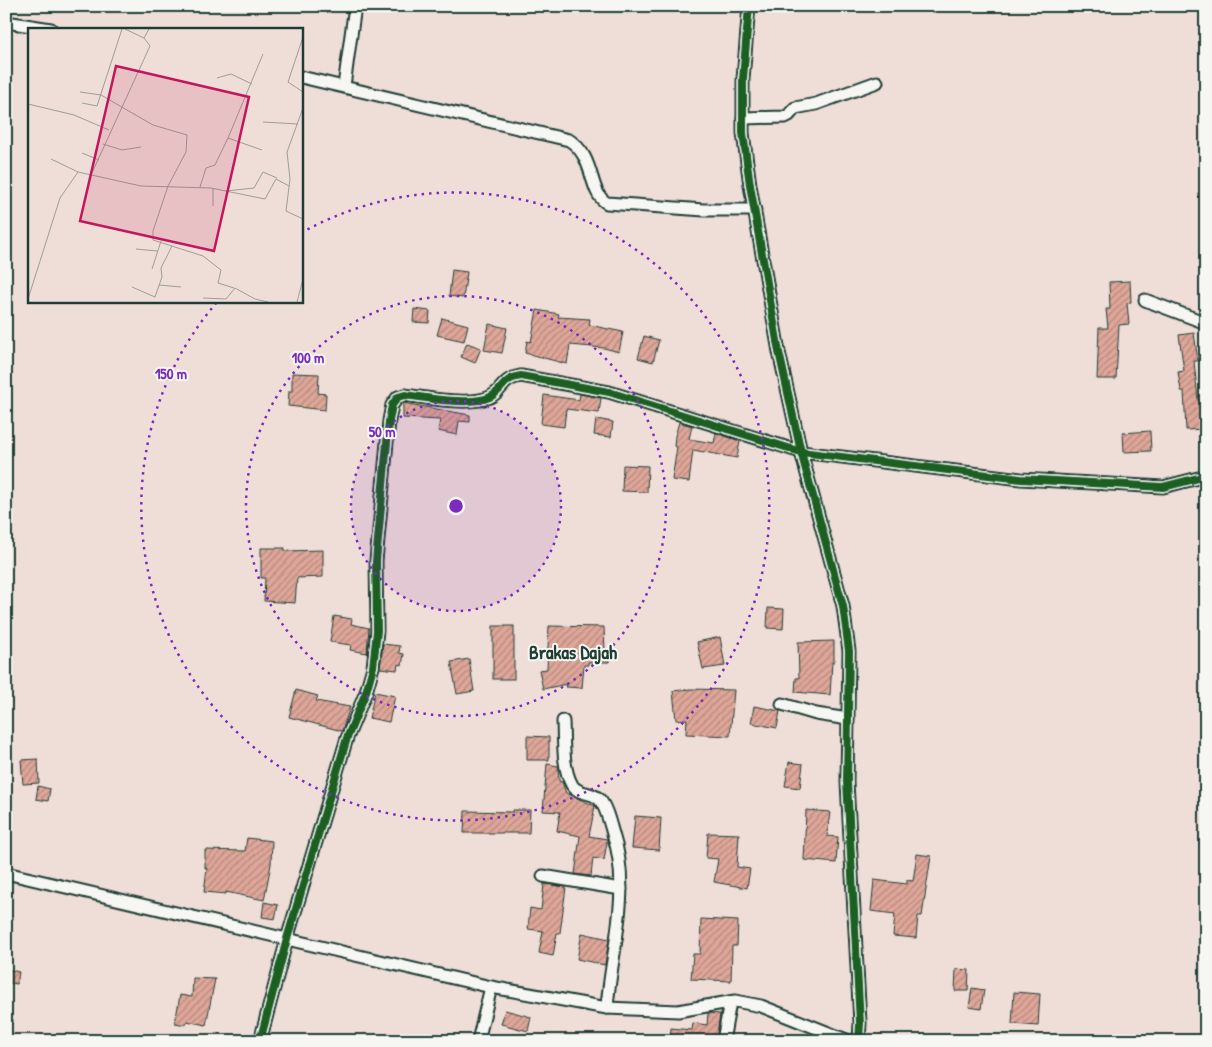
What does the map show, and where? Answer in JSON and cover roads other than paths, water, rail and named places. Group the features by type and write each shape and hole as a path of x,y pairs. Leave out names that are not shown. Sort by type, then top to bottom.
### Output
{"street":[{"path":"344,86 355,6"},
{"path":"739,6 749,12 743,79 743,133 754,210 780,352 801,452 844,606 849,651 847,782 860,1023 858,1041"},
{"path":"6,22 45,28"},
{"path":"302,78 344,86 569,140 577,145 586,157 598,197 607,203 704,210 754,210"},
{"path":"743,118 789,116 795,108 816,104 877,82"},
{"path":"1145,300 1206,324"},
{"path":"260,1041 287,939 346,738 366,692 373,667 377,631 376,561 389,421 395,398 404,395 479,401 493,396 508,379 521,376 609,392 801,452 1021,479 1163,487 1206,476"},
{"path":"782,704 816,714 848,719"},
{"path":"563,721 565,757 572,785 578,791 595,796 602,804 614,836 621,888 620,920 609,974 607,1008"},
{"path":"6,873 491,987 607,1008 678,1011 730,1002 761,1006 849,1041"},
{"path":"543,876 621,888"},
{"path":"478,1041 491,987"},
{"path":"723,1041 730,1002"}],"district":[{"name":"Brakas Dajah","path":"573,652"}]}
